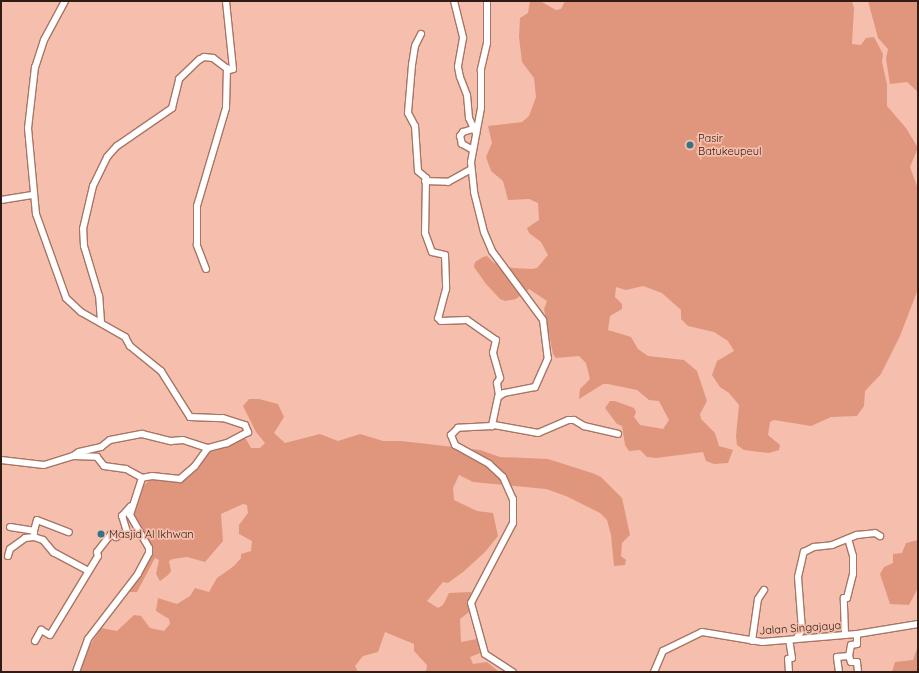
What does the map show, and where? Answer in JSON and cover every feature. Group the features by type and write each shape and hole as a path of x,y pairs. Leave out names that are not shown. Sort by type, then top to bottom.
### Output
{"street":[{"path":"1,460 44,465 73,456 97,457 104,466 126,469 142,478 152,476 180,479 195,466 208,448 245,435 248,432 247,428 223,418 190,416 185,412 166,376 130,346 125,337 81,312 66,298 41,233 34,194 28,128 32,78 44,40 65,1"},
{"path":"101,322 99,296 84,252 83,234 92,191 99,172 117,146 172,108 179,79 199,60 204,57 213,58 227,68 232,69 233,63 226,1"},
{"path":"454,1 463,38 458,66 460,77 467,95 469,118 474,131"},
{"path":"487,1 487,43 482,70 481,108 474,131 471,169 484,232 492,251 539,314 545,327 548,358 535,387 499,396"},
{"path":"421,34 415,46 408,113 415,126 418,171 425,176 426,181 425,233 432,252 445,255 446,289 438,318 441,320 467,320 496,340 493,352 500,378 497,383 499,396 494,425"},
{"path":"206,269 196,240 197,206 226,108 227,68"},
{"path":"473,150 462,144 460,136 463,132 474,131"},
{"path":"426,181 443,183 458,178 471,169"},
{"path":"1,200 34,194"},
{"path":"513,672 485,654 471,603 513,523 514,499 503,477 489,464 455,445 451,435 458,428 494,425 538,433 568,420 574,420 584,426 618,434"},
{"path":"73,456 78,452 101,447 110,440 142,434 170,441 183,440 208,448"},
{"path":"35,641 41,630 50,635 98,556 97,552 111,534 116,537 127,532 122,516 130,506 142,478"},
{"path":"76,672 88,639 138,574 149,553 149,548 131,520 130,506"},
{"path":"34,534 37,520 69,532"},
{"path":"10,527 34,534 43,540 53,552 88,571"},
{"path":"789,672 788,659 792,658 793,639 802,630 798,590 801,560 804,552 848,539 857,534 874,533 880,536"},
{"path":"8,556 10,548 34,534"},
{"path":"845,634 844,598 846,598 853,574 853,556 848,539"},
{"path":"752,641 758,599 764,590"},
{"name":"Jalan Singajaya","path":"654,672 661,653 696,634 715,632 752,641 857,634 918,624"},
{"path":"857,634 857,644 851,645 850,656 851,662 857,662 858,672"},
{"path":"838,672 837,657 850,656"}],"shaded area":[{"path":"530,1 540,1 556,10 561,9 565,1 852,1 854,8 852,44 861,45 866,38 874,37 883,54 882,62 887,84 887,106 906,128 918,148 910,167 918,189 918,289 900,336 881,374 865,391 864,406 857,416 831,417 811,426 774,420 770,422 768,435 780,445 779,450 769,453 744,450 737,445 736,436 739,405 729,393 720,387 712,375 717,361 734,351 728,341 714,332 688,326 681,319 681,310 662,293 643,286 626,290 616,287 615,297 622,304 622,309 610,316 608,330 631,337 638,349 648,356 684,360 697,371 707,401 700,414 701,419 715,433 719,446 733,450 728,463 714,464 706,461 703,452 656,458 647,457 640,450 629,451 625,445 622,426 617,424 605,408 610,401 615,401 634,408 636,412 634,417 640,425 663,429 669,420 659,401 649,400 637,390 608,384 603,384 579,399 580,389 590,379 586,363 579,356 556,358 553,354 544,309 547,301 529,289 516,299 505,301 500,299 486,284 474,267 475,262 483,257 487,256 494,263 513,268 532,269 537,268 548,255 541,242 529,233 527,228 539,220 538,203 529,199 508,200 503,181 491,171 486,157 492,143 488,126 522,122 529,116 536,97 534,78 522,62 519,37 520,18 528,13"},
{"path":"868,1 918,1 918,92 907,82 890,84 886,59 888,49 878,38"},
{"path":"249,399 259,399 278,404 284,417 274,433 285,443 320,434 338,441 360,434 383,441 401,441 480,450 500,457 548,459 592,473 601,477 622,498 630,535 622,543 621,556 626,560 625,565 614,566 611,535 607,520 600,513 566,496 546,489 473,482 459,475 453,488 454,500 477,511 493,513 498,536 485,552 463,572 448,583 443,582 427,601 438,608 443,605 449,593 471,592 469,612 460,619 461,642 477,639 480,653 470,657 473,664 487,662 499,672 426,672 427,665 414,651 414,644 385,632 378,652 363,656 355,666 358,672 80,672 86,652 101,628 117,631 134,615 141,616 150,628 164,631 170,624 169,619 156,611 158,598 177,604 190,596 195,588 209,592 217,578 234,566 241,558 241,554 251,551 252,541 239,534 239,525 248,513 247,505 243,504 221,514 223,541 205,562 187,557 173,559 169,561 171,571 160,581 156,574 159,560 155,558 137,592 127,592 151,551 133,515 143,487 148,481 153,480 181,481 193,472 210,450 242,438 246,439 251,448 260,448 265,443 256,432 243,406"},
{"path":"918,540 918,588 909,605 890,604 880,574 884,567 893,563 893,554 902,553 906,543"},
{"path":"918,646 918,672 892,672 895,662 913,660"}],"place":[{"name":"Pasir Batukeupeul","path":"690,145"},
{"name":"Masjid Al Ikhwan","path":"101,534"}]}
